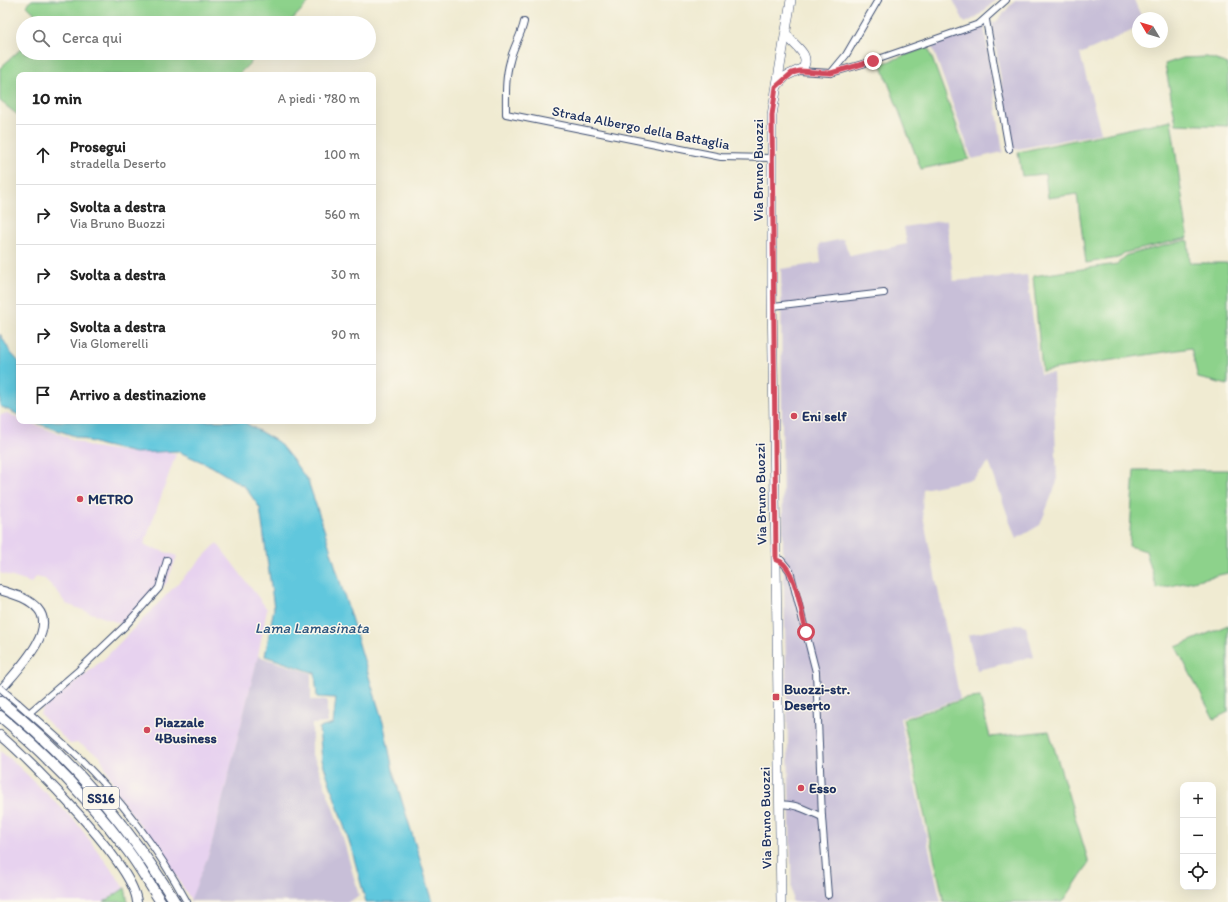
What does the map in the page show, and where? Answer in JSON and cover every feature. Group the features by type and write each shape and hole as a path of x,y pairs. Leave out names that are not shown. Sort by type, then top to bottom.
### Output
{"highway":[{"name":"SS16","path":"0,701 14,706 104,802 138,846 175,902"},
{"name":"SS16","path":"2,718 42,755 90,804 128,852 161,902"}],"main road":[{"path":"776,87 796,72 806,61 803,53 797,48 786,33 791,0"},
{"name":"Via Bruno Buozzi","path":"781,902 772,115 786,33"},
{"path":"796,72 784,69 782,58 789,49 797,48"}],"street":[{"path":"831,73 846,55 878,0"},
{"path":"796,72 831,73 851,69 979,24 986,20 1006,0"},
{"path":"986,20 1009,149"},
{"name":"Strada Albergo della Battaglia","path":"524,22 522,32 510,60 506,77 506,114 721,158 772,158"},
{"path":"846,55 846,63 851,69"},
{"path":"806,61 820,73"},
{"path":"773,306 884,293"},
{"path":"30,713 79,670 125,626 159,588 168,560"},
{"path":"776,560 781,560 790,570 816,672 822,817 828,895"},
{"path":"0,590 32,603 39,609 44,619 43,629 38,643 0,690 14,706 30,713 78,757 107,789 160,858 187,902"},
{"path":"0,735 17,750 78,813 121,868 136,894 137,902"},
{"path":"780,805 784,804 795,807 822,817"}],"shaded area":[{"path":"953,0 996,0 977,17 965,23"},
{"path":"1015,0 1134,0 1139,12 1132,12 1132,31 1080,54 1101,133 1012,150 992,23 996,22"},
{"path":"984,26 1003,152 972,159 932,46"},
{"path":"947,220 953,281 1027,275 1040,374 1053,373 1057,482 1040,525 1016,539 989,462 973,479 923,489 922,511 960,699 900,718 941,902 792,902 783,550 781,269 821,263 819,244 843,239 850,256 907,244 904,227"},
{"name":"METRO","path":"7,413 16,417 16,424 34,424 92,447 133,453 169,452 176,454 144,545 177,556 167,582 126,628 119,623 66,604 56,590 45,579 36,577 31,583 0,573 0,415"},
{"name":"Piazzale 4Business","path":"217,543 267,609 258,656 210,851 191,900 168,863 122,801 100,756 78,743 70,744 40,714 42,709 104,659"},
{"path":"1021,624 1026,627 1034,657 977,670 968,635"},
{"path":"258,656 311,673 311,700 327,700 327,723 312,724 312,755 316,761 340,828 359,896 348,902 190,901 210,851"},
{"path":"0,751 16,764 76,822 125,888 128,902 0,902"}],"green space":[{"path":"32,0 311,0 296,16 38,16 26,5"},
{"path":"928,47 969,159 921,169 881,64"},
{"path":"16,53 16,60 253,60 241,72 16,72 16,114 0,101 0,68"},
{"path":"1207,57 1228,64 1228,126 1176,124 1165,64 1183,58"},
{"path":"1171,120 1188,238 1124,253 1118,258 1086,263 1077,194 1048,198 1045,174 1022,176 1018,152"},
{"path":"1188,240 1190,263 1228,263 1228,385 1198,378 1191,348 1042,371 1033,276 1117,264 1127,255"},
{"path":"1134,470 1228,470 1228,573 1157,589 1146,551 1129,546"},
{"path":"1228,625 1228,712 1214,719 1176,647"},
{"path":"980,697 990,737 1049,731 1089,863 1063,902 944,902 903,719 964,699"},
{"path":"125,888 128,902 104,902"}],"water":[{"path":"0,334 16,359 16,414 0,406"},
{"name":"Lama Lamasinata","path":"40,424 247,424 278,442 308,481 384,726 394,775 433,902 366,902 351,847 322,760 319,728 333,724 336,698 317,697 315,673 265,656 274,608 260,508 245,487 211,466 177,451 135,453 101,445"}],"place":[{"name":"Eni self","path":"794,416"},
{"name":"METRO","path":"80,499"},
{"name":"Buozzi-str. Deserto","path":"776,697"},
{"name":"Piazzale 4Business","path":"147,730"},
{"name":"Esso","path":"801,788"}],"route":[{"path":"806,632 790,570 781,560 776,560 772,293 772,115 776,87 784,78 792,73 800,71 826,74 851,69 873,61"}]}
